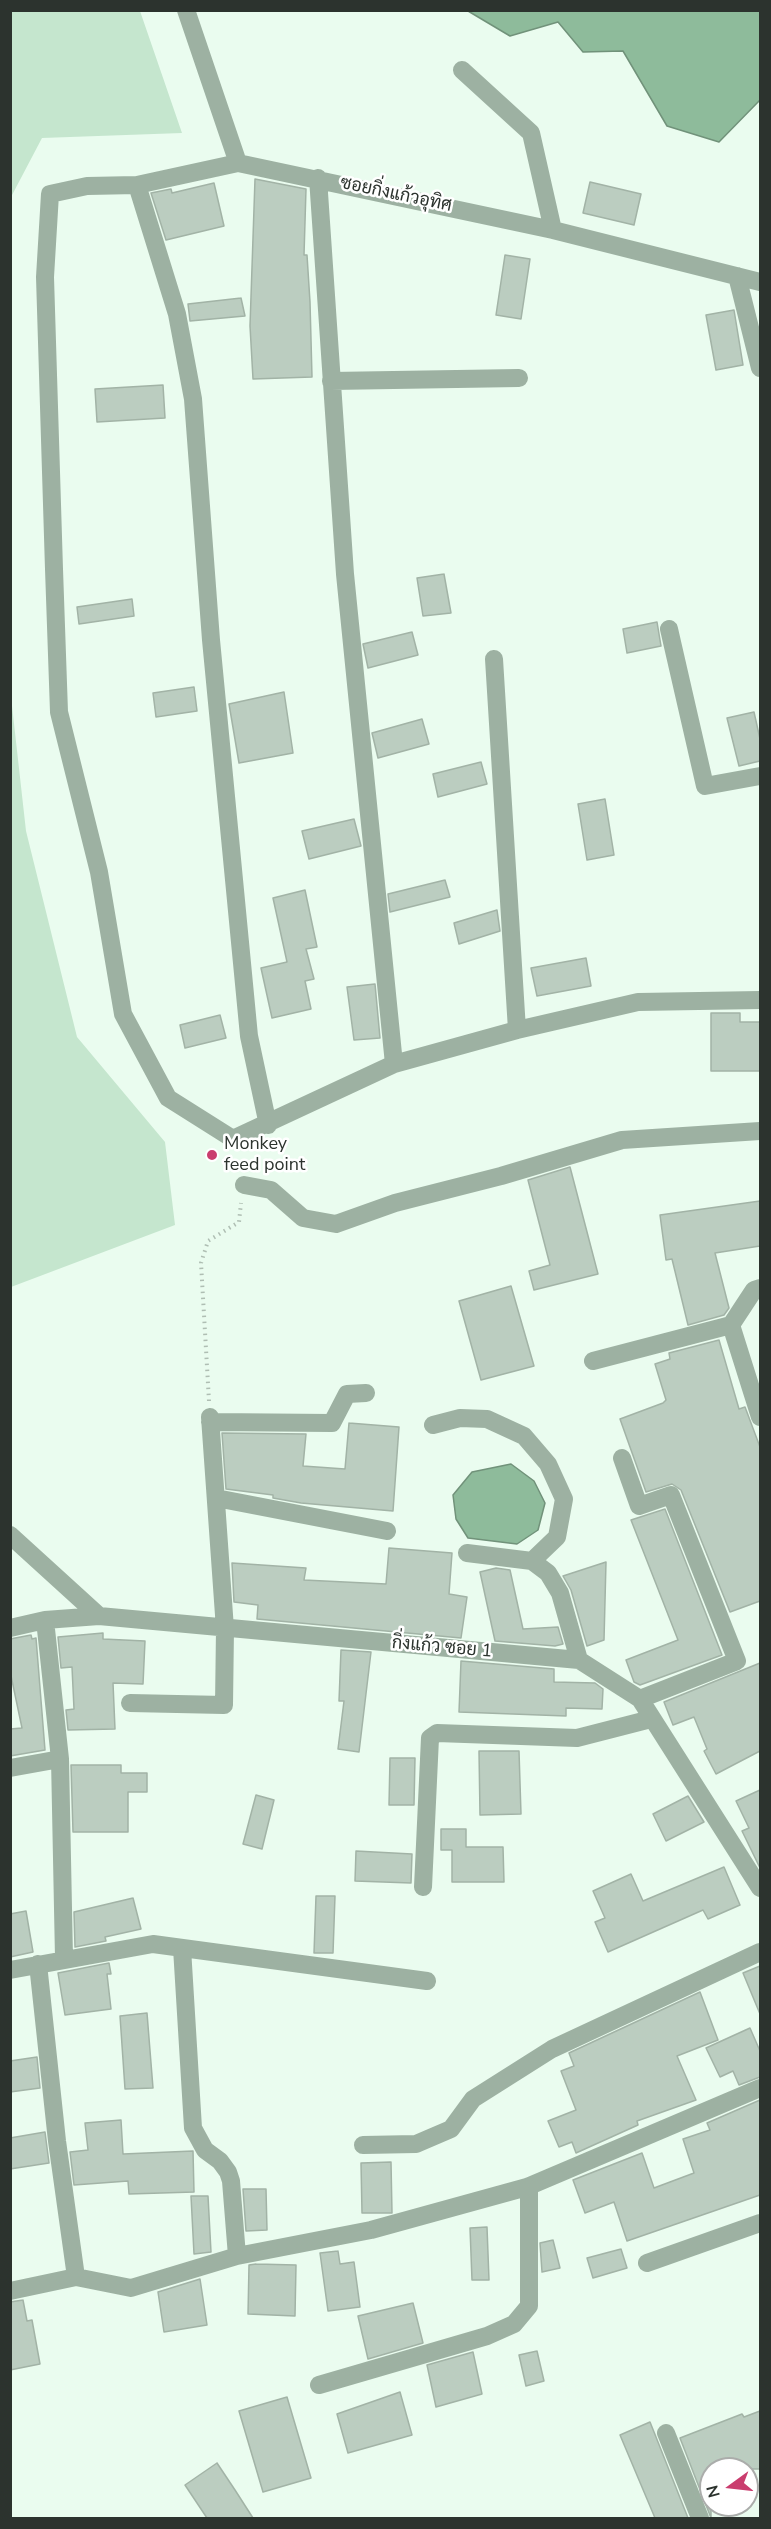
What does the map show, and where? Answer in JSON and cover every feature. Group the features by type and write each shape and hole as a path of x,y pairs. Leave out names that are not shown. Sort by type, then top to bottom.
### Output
{"street":[{"path":"186,10 238,162 137,185 87,186 50,194 45,277 59,712 99,872 123,1014 168,1098 233,1139 268,1125 394,1064 517,1030 638,1002 760,1000"},
{"path":"462,70 531,134 553,230"},
{"name":"ซอยกิ่งแก้วอุทิศ","path":"238,162 553,230 760,282"},
{"path":"318,178 345,574 394,1064"},
{"path":"137,185 177,314 193,399 211,640 248,1024 268,1125"},
{"path":"737,276 760,368"},
{"path":"331,381 519,378"},
{"path":"669,629 705,786 760,776"},
{"path":"494,659 517,1030"},
{"path":"244,1185 271,1190 303,1218 336,1224 395,1203 501,1176 622,1140 760,1131"},
{"path":"593,1361 731,1325 754,1290 760,1288"},
{"path":"731,1325 758,1405"},
{"path":"130,1703 224,1705 225,1629 210,1420 332,1423 347,1394 366,1393"},
{"path":"433,1425 460,1418 487,1419 524,1436 548,1464 564,1499 557,1537 532,1561"},
{"path":"622,1458 639,1506 671,1496 737,1660 640,1699"},
{"path":"216,1498 387,1532"},
{"path":"10,1535 99,1616"},
{"path":"467,1553 532,1561 548,1573 560,1593 579,1660"},
{"name":"กิ่งแก้ว ซอย 1","path":"10,1628 45,1620 99,1616 579,1660 640,1699 651,1719 754,1864 760,1888"},
{"path":"45,1620 60,1759 64,1958"},
{"path":"423,1887 430,1738 437,1733 577,1738 651,1719"},
{"path":"10,1768 60,1759"},
{"path":"10,1970 64,1958 153,1944 427,1981"},
{"path":"182,1948 193,2128 206,2150 220,2161 228,2172 231,2181 237,2256"},
{"path":"363,2145 416,2144 451,2129 473,2099 552,2049 760,1952"},
{"path":"38,1964 57,2141 76,2277"},
{"path":"10,2291 76,2277 131,2289 237,2256 371,2230 529,2186 760,2088"},
{"path":"319,2385 487,2336 514,2324 529,2306 529,2186"},
{"path":"647,2263 760,2223"},
{"path":"666,2433 700,2518"}],"path":[{"path":"210,1420 201,1263 208,1241 239,1222 244,1185"}],"shaded area":[{"path":"11,10 140,11 182,133 42,138 11,197"},
{"path":"468,11 760,11 760,100 719,142 667,126 623,51 583,52 558,22 510,36"},
{"path":"10,688 26,831 77,1037 165,1142 175,1225 11,1287"},
{"path":"511,1464 534,1481 545,1503 538,1530 517,1544 468,1538 456,1519 453,1495 472,1472"}],"building":[{"path":"255,179 306,189 304,255 307,255 312,377 253,379 250,326"},
{"path":"590,182 641,194 634,225 583,213"},
{"path":"214,183 224,226 166,240 151,193 171,189 172,193"},
{"path":"505,255 530,259 521,319 496,315"},
{"path":"241,298 245,316 190,321 188,304"},
{"path":"734,310 743,365 716,370 706,315"},
{"path":"163,385 165,418 97,422 95,389"},
{"path":"444,574 451,613 423,616 417,578"},
{"path":"132,599 134,616 79,624 77,607"},
{"path":"657,622 661,646 627,653 623,629"},
{"path":"412,632 418,655 368,668 363,644"},
{"path":"194,687 197,711 156,717 153,693"},
{"path":"284,692 293,753 239,763 229,704"},
{"path":"754,712 760,739 760,761 739,766 727,718"},
{"path":"422,719 429,744 378,758 372,733"},
{"path":"481,762 487,784 438,797 433,774"},
{"path":"605,799 614,855 587,860 578,804"},
{"path":"354,819 361,846 309,859 302,831"},
{"path":"445,880 450,897 390,912 388,894"},
{"path":"305,890 317,947 306,949 314,979 305,981 311,1009 272,1018 261,968 287,962 273,898"},
{"path":"497,910 500,931 459,944 454,923"},
{"path":"586,958 591,986 537,996 531,968"},
{"path":"375,984 380,1038 354,1040 347,987"},
{"path":"711,1013 740,1013 740,1022 760,1022 760,1071 711,1071"},
{"path":"220,1015 226,1038 185,1048 180,1025"},
{"path":"570,1167 598,1274 534,1290 529,1271 550,1265 528,1180"},
{"path":"760,1201 760,1246 715,1253 729,1308 724,1315 688,1325 672,1259 666,1260 660,1215"},
{"path":"511,1286 534,1366 481,1380 459,1301"},
{"path":"719,1340 739,1409 745,1407 760,1447 760,1601 730,1612 681,1490 672,1484 646,1492 620,1419 666,1400 655,1364 670,1359 669,1353"},
{"path":"349,1423 399,1427 393,1511 301,1503 273,1498 273,1495 226,1489 222,1433 306,1434 303,1466 345,1469"},
{"path":"665,1509 722,1655 640,1685 634,1682 626,1660 678,1640 631,1520"},
{"path":"389,1548 452,1553 449,1594 467,1597 461,1638 257,1619 258,1605 234,1602 232,1563 306,1568 304,1580 386,1584"},
{"path":"606,1562 604,1640 587,1646 571,1590 563,1576"},
{"path":"496,1568 510,1570 523,1629 558,1627 563,1644 555,1646 495,1641 480,1572"},
{"path":"103,1633 103,1639 145,1641 143,1684 113,1683 115,1729 68,1730 66,1710 74,1709 72,1667 61,1668 58,1637"},
{"path":"31,1635 32,1639 36,1638 45,1750 10,1756 10,1729 22,1728 10,1671 10,1639"},
{"path":"341,1650 371,1652 359,1752 338,1749 344,1701 339,1701"},
{"path":"461,1661 554,1669 554,1682 595,1683 603,1689 602,1709 566,1708 566,1716 459,1712"},
{"path":"760,1663 760,1751 716,1774 704,1751 707,1749 694,1717 673,1725 664,1702"},
{"path":"479,1751 519,1751 521,1814 480,1815"},
{"path":"390,1758 415,1758 414,1805 389,1805"},
{"path":"71,1765 121,1765 121,1773 147,1773 147,1792 128,1792 128,1832 73,1832"},
{"path":"760,1790 760,1868 742,1831 749,1828 736,1801"},
{"path":"256,1795 274,1800 262,1849 243,1844"},
{"path":"688,1796 704,1822 666,1841 653,1814"},
{"path":"441,1829 466,1829 466,1847 503,1847 504,1882 452,1882 452,1850 441,1850"},
{"path":"356,1851 412,1854 411,1883 355,1881"},
{"path":"724,1867 740,1905 708,1919 703,1910 608,1952 595,1922 605,1918 593,1891 631,1874 643,1901"},
{"path":"316,1896 335,1896 333,1953 314,1953"},
{"path":"133,1898 141,1929 105,1937 106,1941 75,1947 74,1912"},
{"path":"26,1911 33,1952 10,1957 10,1914"},
{"path":"109,1963 111,1974 107,1974 111,2009 65,2015 58,1973"},
{"path":"760,1966 760,2014 743,1973"},
{"path":"700,1992 718,2040 677,2056 696,2100 637,2121 638,2125 576,2153 572,2142 559,2147 548,2121 576,2110 561,2071 574,2066 569,2053"},
{"path":"147,2013 153,2088 125,2089 120,2016"},
{"path":"750,2028 760,2051 760,2077 739,2085 733,2071 720,2077 706,2048"},
{"path":"37,2057 40,2088 10,2092 10,2061"},
{"path":"760,2100 760,2195 627,2241 614,2202 585,2213 573,2180 642,2153 654,2188 694,2173 683,2139 710,2130 707,2123"},
{"path":"121,2120 123,2154 193,2151 194,2192 129,2194 128,2181 74,2185 70,2152 88,2150 85,2123"},
{"path":"45,2132 49,2163 10,2169 10,2138"},
{"path":"391,2162 392,2213 362,2213 361,2163"},
{"path":"243,2189 266,2189 267,2230 246,2231"},
{"path":"191,2196 208,2196 211,2252 194,2254"},
{"path":"487,2227 489,2280 472,2280 470,2228"},
{"path":"553,2240 560,2268 542,2272 540,2243"},
{"path":"621,2249 627,2268 593,2278 587,2258"},
{"path":"338,2251 340,2264 354,2262 360,2307 328,2311 320,2253"},
{"path":"249,2265 296,2265 295,2316 248,2314"},
{"path":"200,2279 207,2325 164,2332 158,2292"},
{"path":"23,2300 27,2321 32,2320 40,2364 10,2370 10,2302"},
{"path":"413,2303 423,2343 368,2359 358,2316"},
{"path":"537,2351 544,2381 526,2386 519,2355"},
{"path":"473,2352 482,2394 436,2407 427,2365"},
{"path":"400,2392 412,2435 348,2453 337,2414"},
{"path":"287,2397 311,2478 263,2492 239,2411"},
{"path":"760,2411 760,2469 759,2457 699,2457 699,2487 680,2438 742,2414 744,2417"},
{"path":"650,2422 688,2518 655,2518 620,2435"},
{"path":"217,2463 253,2518 207,2518 185,2485"}],"place":[{"name":"Monkey feed point","path":"212,1155"}]}
